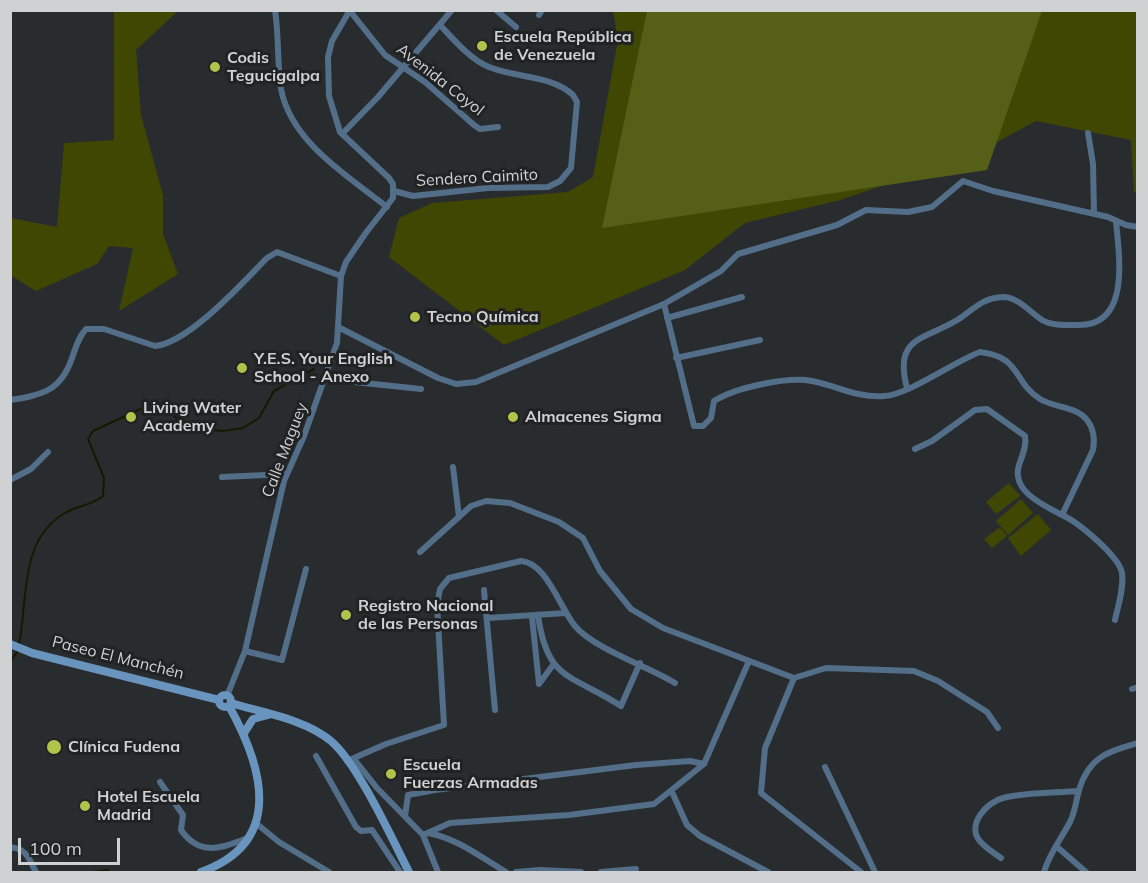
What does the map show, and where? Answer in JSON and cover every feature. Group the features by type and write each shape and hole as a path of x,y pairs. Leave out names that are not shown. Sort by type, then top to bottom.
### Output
{"street":[{"path":"275,10 281,87 290,112 320,153 387,207"},
{"path":"342,134 378,97 452,10"},
{"path":"496,10 516,27"},
{"path":"350,11 336,31 328,57 330,96 342,134 389,178 394,191"},
{"name":"Avenida Coyol","path":"350,11 385,56 403,66 480,129 498,127"},
{"name":"Sendero Caimito","path":"394,191 413,196 488,188 548,187 560,181 568,173 572,162 577,102 570,92 521,73 487,67 458,44 440,25"},
{"path":"1088,133 1093,164 1094,213"},
{"path":"340,328 438,378 456,384 496,375 664,304 721,271 738,254 837,225 866,210 908,212 932,207 963,181 993,191 1094,213 1137,226"},
{"name":"Calle Maguey","path":"227,701 245,651 270,535 287,474 326,379 340,328 340,276 352,253 393,198 394,191"},
{"path":"907,388 902,369 910,345 919,336 959,318 971,307 984,302 1004,297 1011,299 1044,321 1060,325 1084,325 1102,320 1112,307 1117,291 1119,261 1116,221"},
{"path":"10,400 52,389 61,381 79,337 86,329 104,329 155,346 177,339 201,322 267,258 277,252 340,276"},
{"path":"667,318 742,297"},
{"path":"664,304 694,426 711,418 714,401 726,393 777,382 811,381 864,396 887,396 961,359 980,352 996,354 1010,362 1026,386 1040,399 1074,410 1085,417 1095,440 1093,450 1062,515"},
{"path":"676,358 760,340"},
{"path":"326,379 421,389"},
{"path":"915,448 940,436 975,410 987,409 1025,436 1017,472 1019,482 1034,500 1086,529 1121,569 1122,585 1115,620"},
{"path":"10,480 31,469 48,452"},
{"path":"453,467 459,517"},
{"path":"222,477 287,474"},
{"path":"420,552 471,506 494,501 510,502 559,522 583,538 600,571 632,609 642,617 696,642 794,678 826,668 914,671 938,681 987,712 998,728"},
{"path":"438,873 426,834 405,816 351,760 386,744 444,725 437,605 440,589 449,578 528,561 538,569 552,588 577,629 675,683"},
{"path":"245,651 282,660 306,569"},
{"path":"484,590 495,710"},
{"path":"488,618 566,613"},
{"path":"535,616 553,665 621,706 640,663"},
{"path":"535,616 539,684 553,665"},
{"name":"Paseo El Manchén","path":"16,647 227,701 310,729 331,741 351,760 409,873"},
{"path":"426,834 450,823 642,807 654,804 672,792 704,764 749,661"},
{"path":"794,678 765,748 760,793 861,873"},
{"path":"201,873 223,862 248,838 257,824 260,810 256,771 244,733 227,701"},
{"path":"244,733 254,719 270,715"},
{"path":"1044,873 1071,820 1083,778 1100,757 1137,743"},
{"path":"315,756 356,827 362,831 372,830 400,873"},
{"path":"405,816 408,795 435,790 508,779 646,764 690,761 704,764"},
{"path":"825,767 875,873"},
{"path":"160,782 183,815 181,830 188,840 202,846 220,849 248,838"},
{"path":"1001,858 980,842 976,834 979,816 987,807 1004,798 1079,791"},
{"path":"672,792 687,825 699,836 768,873"},
{"path":"257,824 279,842 329,873"},
{"path":"426,834 445,836 479,853 506,873"},
{"path":"1056,846 1086,873"},
{"path":"10,847 20,849 27,854 34,871"},
{"path":"601,873 636,869"},
{"path":"516,873 540,870 581,873"}],"green space":[{"path":"647,10 1042,11 987,170 602,228"},
{"path":"114,11 178,11 136,50 141,115 163,195 163,234 178,274 119,311 133,248 109,246 97,264 36,291 10,275 11,218 57,227 64,143 114,140"},
{"path":"613,11 1137,11 1137,191 1134,192 1131,140 1036,121 973,155 840,200 745,223 685,270 504,345 389,257 399,218 432,203 568,192 593,177 618,40"},
{"path":"1009,483 1020,496 996,514 986,502"},
{"path":"1021,499 1033,513 1008,535 996,521"},
{"path":"1038,514 1051,530 1021,556 1008,538"},
{"path":"1000,527 1007,536 992,548 984,539"}],"waterway":[{"path":"19,645 28,572 40,538 50,524 65,513 94,502 103,496 104,478 88,439 93,431 149,405 164,408 179,420 201,429 222,431 243,428 259,418 274,391 314,369"},
{"path":"10,662 18,651"},
{"path":"92,872 108,870"}],"place":[{"name":"Escuela República de Venezuela","path":"482,46"},
{"name":"Codis Tegucigalpa","path":"215,67"},
{"name":"Tecno Química","path":"415,317"},
{"name":"Y.E.S. Your English School - Anexo","path":"242,368"},
{"name":"Living Water Academy","path":"131,417"},
{"name":"Almacenes Sigma","path":"513,417"},
{"name":"Registro Nacional de las Personas","path":"346,615"},
{"name":"Clínica Fudena","path":"54,747"},
{"name":"Escuela Fuerzas Armadas","path":"391,774"},
{"name":"Hotel Escuela Madrid","path":"85,806"}]}
